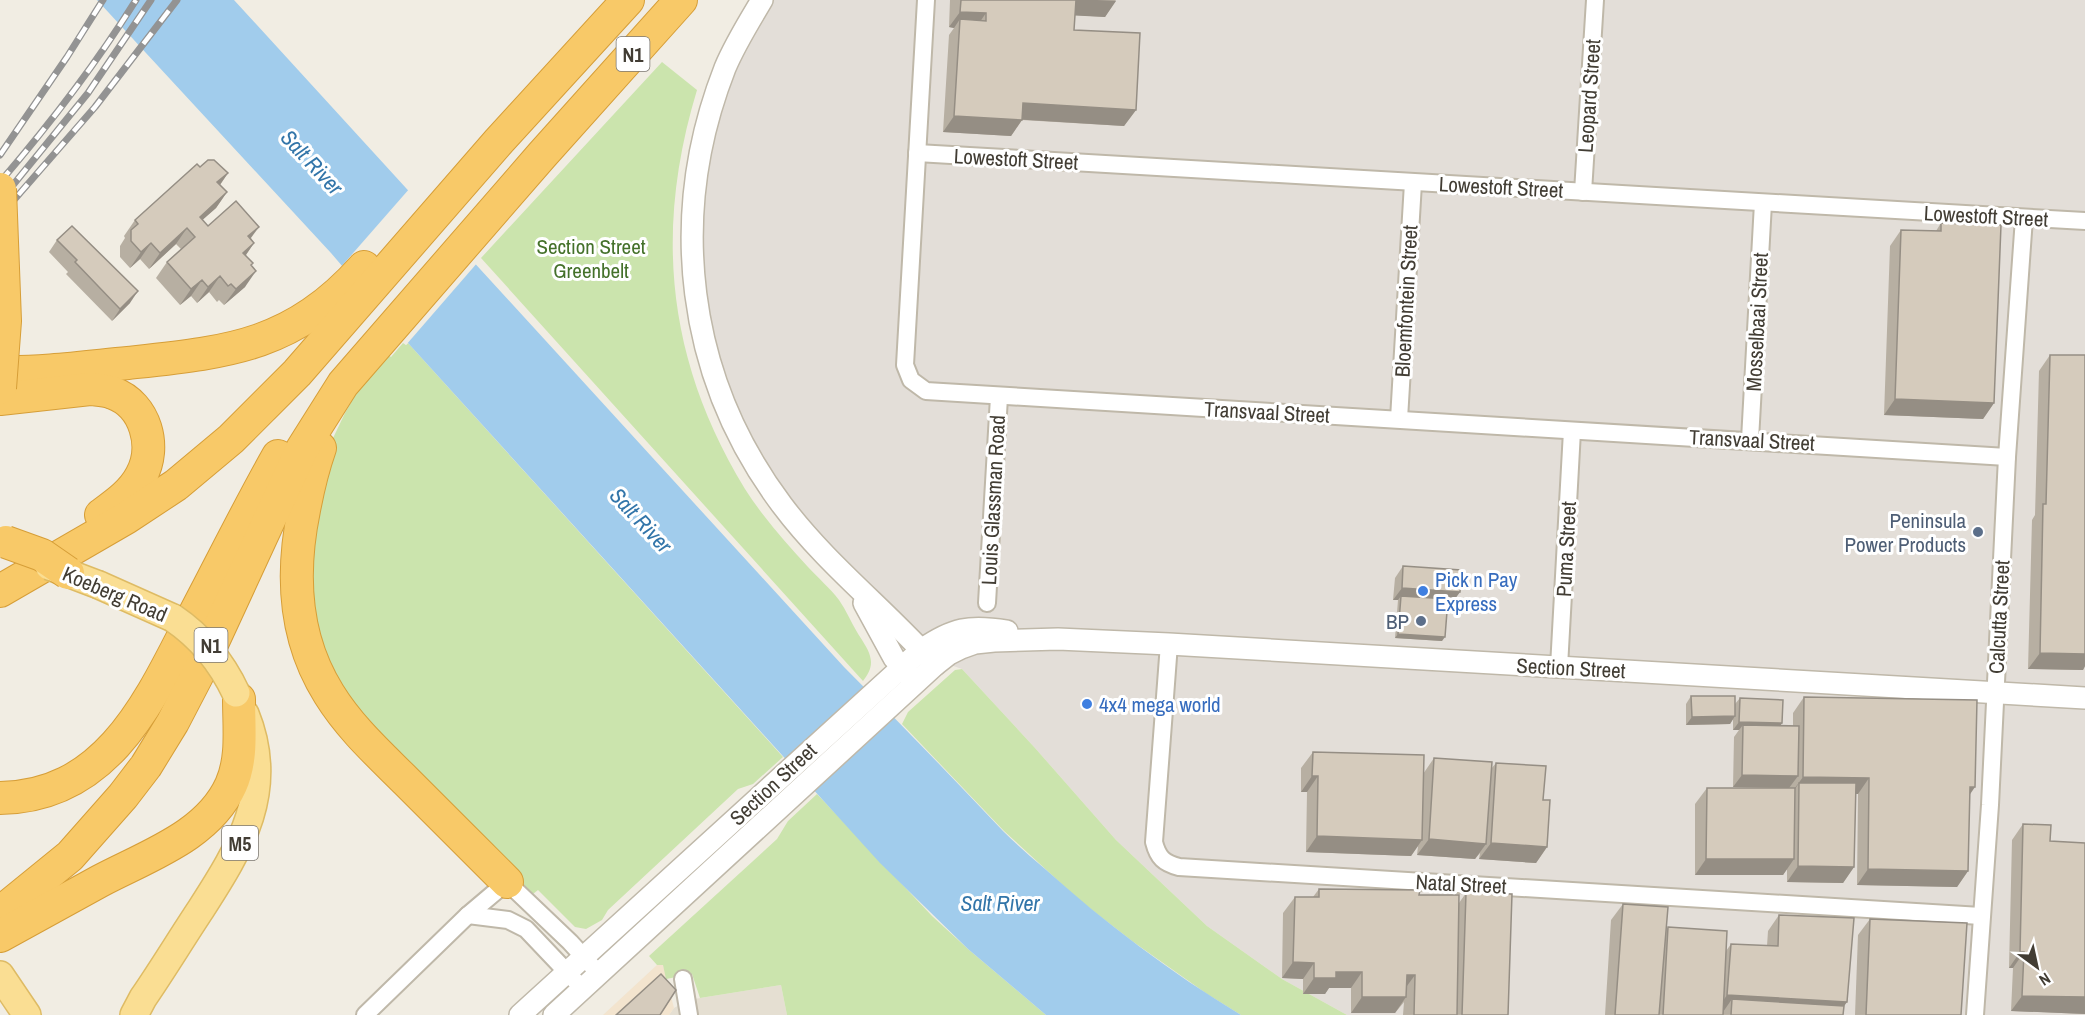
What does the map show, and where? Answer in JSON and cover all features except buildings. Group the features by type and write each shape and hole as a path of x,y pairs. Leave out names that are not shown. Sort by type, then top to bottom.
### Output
{"highway":[{"name":"N1","path":"10,585 126,518 184,478 239,431 297,373 371,315 451,216 499,141 627,0"},
{"name":"N1","path":"0,913 70,856 146,766 199,672 302,449 343,384 371,315 451,216 542,155 681,0"},
{"path":"0,189 5,321 0,388"},
{"path":"0,372 48,372 203,355 241,347 276,335 308,317 371,315"},
{"path":"0,798 20,798 38,794 57,788 76,778 113,747 131,727 162,677 286,442 371,315"},
{"path":"371,315 365,372 342,406 322,443 314,464 296,554 296,602 300,625 312,660 328,693 343,714 381,757 507,882"},
{"path":"0,399 90,389 104,391 116,394 130,404 138,412 147,432 146,464 137,483 118,503 65,540 10,585"},
{"path":"2,543 42,555 68,573"},
{"path":"0,936 178,840 202,824 213,813 231,786 237,767 239,743 237,696"}],"main road":[{"name":"Koeberg Road","path":"68,573 147,605 173,618 196,636 210,651 231,681 248,722 257,764 255,801 248,825 229,866 142,998 134,1015"},
{"path":"3,979 27,1015"}],"street":[{"path":"762,0 726,66 705,131 695,183 692,251 694,288 712,373 753,463 782,506 857,589 928,657"},
{"name":"Transvaal Street","path":"926,0 905,365 907,373 919,387 926,391 2007,457"},
{"name":"Leopard Street","path":"1583,192 1595,0"},
{"name":"Lowestoft Street","path":"917,153 2085,221"},
{"name":"Bloemfontein Street","path":"1400,419 1413,183"},
{"name":"Mosselbaai Street","path":"1750,440 1763,203"},
{"name":"Calcutta Street","path":"1975,1015 1990,806 2007,457 2024,218"},
{"name":"Louis Glassman Road","path":"987,603 999,397"},
{"name":"Puma Street","path":"1559,667 1572,431"},
{"path":"857,589 901,667 916,683"},
{"name":"Section Street","path":"554,1015 916,683 928,657 955,630 990,628 1058,639 2085,698"},
{"name":"Natal Street","path":"1168,644 1154,842 1157,855 1167,864 1179,867 1981,916"},
{"name":"Section Street","path":"520,1015 901,667 928,657"},
{"path":"365,1015 468,915 507,882 585,957 599,974"},
{"path":"468,915 508,920 526,929 583,989"},
{"path":"683,979 689,1015"}],"shaded area":[{"path":"764,0 2085,0 2085,1015 1347,1015 1282,979 1207,926 1116,840 962,669 908,650 758,470 695,284 707,127"},
{"path":"657,965 663,965 674,1008 669,1015 603,1015"},
{"path":"781,985 787,1015 669,1015 674,1008 688,1000"}],"green space":[{"name":"Section Street Greenbelt","path":"662,62 697,90 675,194 673,245 676,295 684,344 699,393 719,441 745,489 783,539 832,591 844,608 870,656 870,669 863,681 481,258"},
{"path":"403,343 406,345 408,343 783,757 753,784 738,789 608,910 602,920 586,929 575,927 538,890 533,894 382,742 341,693 306,602 324,457 357,392 371,373 388,355 391,357"},
{"path":"962,669 1116,840 1207,926 1282,979 1347,1015 1241,1015 1132,941 1078,899 1004,831 902,724 908,712 955,670"},
{"path":"817,794 932,916 1046,1015 787,1015 781,985 700,998 692,974 666,979 663,965 657,965 649,956 777,839 788,821"}],"water":[{"name":"Salt River","path":"97,0 234,0 844,667 1003,831 1114,927 1189,982 1241,1015 1046,1015 968,949 880,863 408,343 331,253"}],"pier":[{"path":"410,188 478,262 406,345 340,268"}],"railway":[{"path":"0,155 103,0"},
{"path":"0,182 72,93 136,0"},
{"path":"0,201 88,93 151,0"},
{"path":"0,216 95,107 177,0"}],"place":[{"name":"Peninsula Power Products","path":"1978,532"},
{"name":"Pick n Pay Express","path":"1423,591"},
{"name":"BP","path":"1421,621"},
{"name":"4x4 mega world","path":"1087,704"}]}
